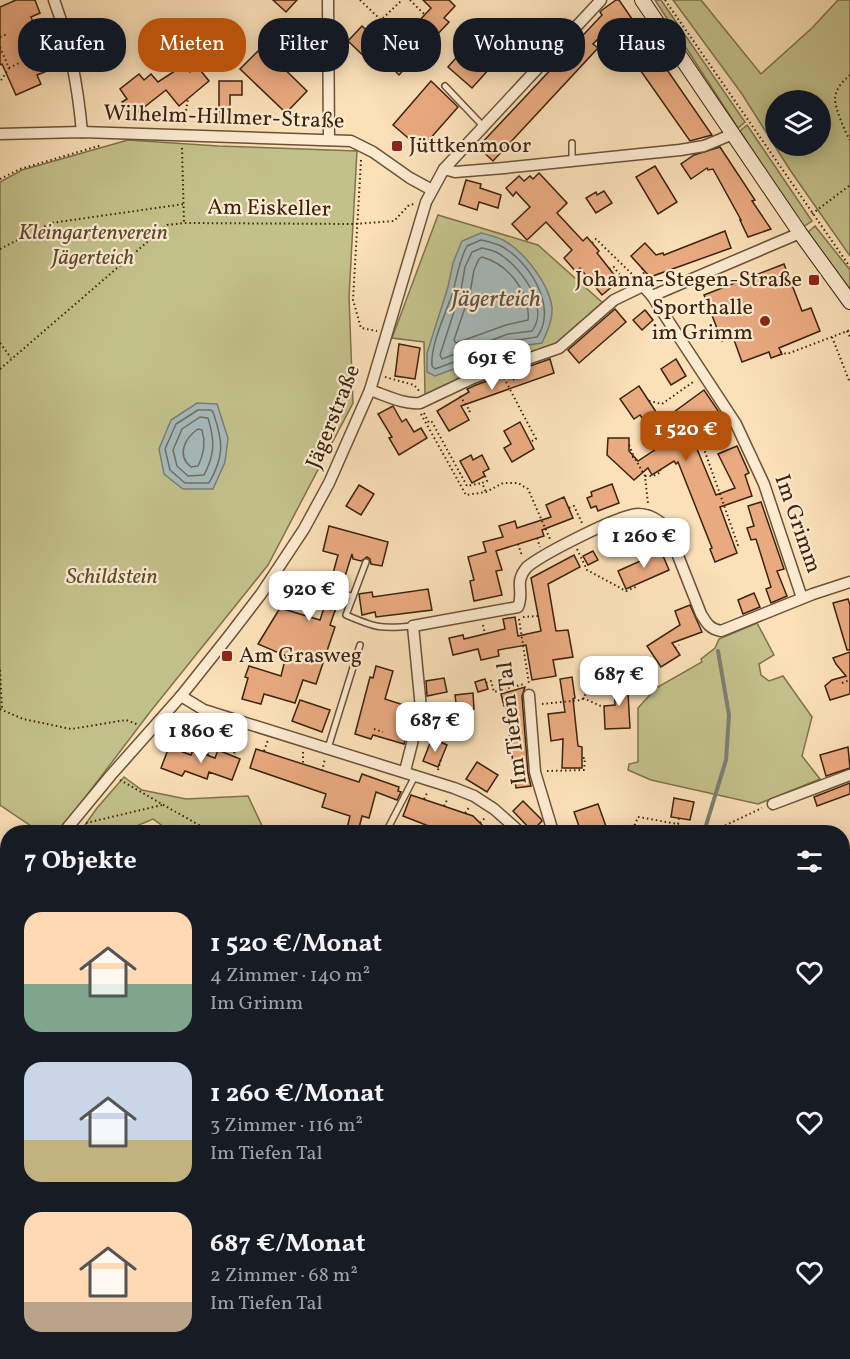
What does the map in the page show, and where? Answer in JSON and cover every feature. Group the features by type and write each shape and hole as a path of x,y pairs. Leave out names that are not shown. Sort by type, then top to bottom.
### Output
{"main road":[{"path":"642,0 800,233 850,302"}],"street":[{"path":"54,0 68,43 78,87 82,132"},
{"path":"328,0 329,140"},
{"name":"Jägerstraße","path":"69,825 150,729 181,696 261,594 304,529 329,483 369,390 426,202 444,169 601,0"},
{"name":"Wilhelm-Hillmer-Straße","path":"0,134 82,132 351,141 362,145 410,178 432,190"},
{"path":"444,169 455,171 572,162 704,146 733,134"},
{"path":"652,296 800,233"},
{"path":"369,390 419,405 466,381 559,348 614,300 643,285"},
{"name":"Im Grimm","path":"643,285 736,424 764,484 802,598 850,583"},
{"path":"410,773 421,714 413,626 518,607 521,600 518,582 521,574 531,564 587,534 637,514 657,519 667,528 701,614 708,626 714,630 721,631 802,598"},
{"path":"181,696 204,710 410,773 474,796 513,825"},
{"name":"Im Tiefen Tal","path":"530,700 535,772 551,825"},
{"path":"773,804 850,775"}],"lane":[{"path":"445,86 483,126"},
{"path":"572,143 572,162"},
{"path":"366,562 346,615 382,628 413,626"},
{"path":"340,594 352,596"},
{"path":"328,748 360,645"},
{"path":"389,825 410,773"}],"path":[{"path":"360,0 379,18"},
{"path":"383,18 402,0"},
{"path":"410,0 425,15"},
{"path":"665,0 850,267"},
{"path":"0,37 7,34"},
{"path":"0,48 9,68"},
{"path":"0,82 9,68 18,64"},
{"path":"850,75 840,83 835,100 850,140"},
{"path":"0,369 166,225 184,223 182,136 188,98"},
{"path":"0,179 20,169 109,143 117,134"},
{"path":"362,145 353,300 361,328 387,332"},
{"path":"812,214 850,185"},
{"name":"Am Eiskeller","path":"184,223 356,224 394,221 410,205 426,202"},
{"path":"0,249 51,223 183,204"},
{"path":"592,243 596,239 643,285"},
{"path":"609,269 614,267 631,290"},
{"path":"780,351 787,354 848,330 850,337"},
{"path":"832,337 850,383"},
{"path":"0,343 11,358"},
{"path":"500,370 536,439 530,442"},
{"path":"649,401 662,404 704,375"},
{"path":"383,376 414,385 422,395 419,405 466,495 486,492 503,483 518,483 528,489 555,551"},
{"path":"419,405 429,423 432,422 467,486 487,481 485,476"},
{"path":"734,547 738,545 718,494 704,447 736,424"},
{"path":"524,430 530,427"},
{"path":"629,445 633,457 645,476 649,516"},
{"path":"706,468 710,466"},
{"path":"645,476 653,476 661,472 660,470"},
{"path":"482,483 486,492"},
{"path":"569,508 574,506 587,534"},
{"path":"573,541 587,570 626,591 636,587 635,585"},
{"path":"309,603 312,596 310,591"},
{"path":"261,594 298,594"},
{"path":"314,604 317,596"},
{"path":"300,600 346,615"},
{"name":"Im Tiefen Tal","path":"530,700 529,669 519,618 538,616"},
{"path":"675,648 679,645"},
{"path":"0,670 1,709 23,719 71,729 126,720 150,729"},
{"path":"842,683 850,680"},
{"path":"486,683 491,681 494,692 529,683"},
{"path":"530,700 582,700 590,688 603,681 613,681"},
{"path":"583,698 603,707"},
{"path":"421,714 453,712"},
{"path":"235,757 233,743 240,721"},
{"path":"374,729 383,732"},
{"path":"184,752 191,740 210,745"},
{"path":"207,755 213,740 233,743"},
{"path":"535,772 584,770 585,758 582,758"},
{"path":"435,781 441,759"},
{"path":"111,775 198,825"},
{"path":"726,825 773,804"},
{"path":"84,825 162,805"},
{"path":"635,825 638,817 678,824 679,818"}],"green space":[{"path":"655,0 661,0 673,18 667,18"},
{"path":"673,0 701,0 761,74 812,28 838,0 850,0 850,256 781,156 831,156 831,90 765,90 765,130 742,94"},
{"path":"686,36 745,122 738,128 686,48"},
{"path":"747,125 765,152 765,156 768,156 812,221 803,227 740,131"},
{"name":"Schildstein","path":"128,140 357,151 349,297 353,403 268,565 150,712 64,825 30,825 0,805 0,182 22,170"},
{"path":"438,215 538,245 604,304 558,346 425,395 424,342 392,338"},
{"path":"815,226 850,270 850,289 807,233"},
{"path":"757,623 774,655 759,664 761,675 769,681 783,676 812,717 802,756 820,779 758,804 651,780 628,770 629,764 638,762 638,708 656,688 702,662 701,659 715,648 719,639"},
{"path":"124,777 142,790 186,799 248,796 262,825 161,825 153,819 139,825 85,825"}],"water":[{"name":"Jägerteich","path":"481,233 501,239 511,245 534,269 550,298 552,312 549,326 542,343 513,347 435,376 427,372 427,353 448,287 453,263 462,241"},
{"path":"197,403 217,404 228,438 225,462 213,489 183,489 164,474 159,449 171,420"}],"building":[{"path":"16,0 35,0 40,13 31,18 18,18 18,72 44,72 37,75 41,84 16,95 2,64 0,65 0,7"},
{"path":"273,0 297,0 286,12"},
{"path":"423,0 449,0 455,6 444,18 449,22 441,30 441,18 422,18 431,8"},
{"path":"619,0 631,18 599,18 602,15 600,12"},
{"path":"597,20 597,40 593,44 597,49 585,62 585,33"},
{"path":"361,27 361,54 349,42"},
{"path":"258,51 258,72 288,72 307,91 286,113 243,72 246,72 246,63"},
{"path":"453,61 453,71 448,67"},
{"path":"173,72 202,72 209,81 179,106 166,90 133,116 122,102 127,99 120,89 139,74 144,80 151,74 158,82"},
{"path":"454,72 486,72 472,88"},
{"path":"548,72 576,72 493,161 478,147"},
{"path":"642,72 669,72 712,135 690,141"},
{"path":"219,81 242,81 242,95 230,95 230,120 219,120"},
{"path":"431,81 458,107 421,149 393,125"},
{"path":"720,147 771,229 748,237 713,169 708,170 707,168 691,179 681,164 694,155"},
{"path":"655,166 677,202 658,214 636,177"},
{"path":"539,173 567,203 557,213 583,241 587,237 619,281 602,295 580,268 576,272 564,258 572,250 546,222 527,240 512,224 530,207 516,192 513,196 506,188 519,176 524,181 530,176 533,179"},
{"path":"466,180 481,184 480,188 501,195 498,208 479,202 477,210 459,204"},
{"path":"604,191 612,203 596,213 586,198 596,192 597,195"},
{"path":"725,231 731,248 650,277 631,256 645,243 656,255 663,253 664,255"},
{"name":"Sporthalle im Grimm","path":"784,264 802,311 811,308 820,331 779,348 782,354 771,358 769,352 742,362 733,337 722,341 704,295"},
{"path":"615,309 626,322 579,363 568,350"},
{"path":"645,310 653,320 642,330 633,320"},
{"path":"399,344 420,348 415,379 395,376"},
{"path":"550,359 554,373 461,406 469,420 449,431 437,411 469,392 467,389"},
{"path":"676,359 686,376 671,385 661,369"},
{"path":"639,386 660,418 666,414 667,417 704,390 721,415 705,426 699,414 685,420 716,495 735,488 718,454 737,446 749,473 745,475 752,496 720,507 737,553 715,562 710,549 712,548 678,462 676,464 674,461 652,475 648,468 634,480 607,455 608,438 629,438 629,451 638,461 662,445 640,415 634,419 620,399"},
{"path":"393,406 402,422 406,419 414,432 421,428 427,438 399,455 389,438 392,437 378,414"},
{"path":"520,422 534,449 512,462 504,448 511,444 504,431"},
{"path":"471,455 473,460 482,455 489,469 483,472 485,476 472,483 460,461"},
{"path":"612,484 619,503 598,511 596,506 591,508 587,498 592,496 591,492"},
{"path":"359,485 374,494 361,515 346,506"},
{"path":"564,497 573,518 542,530 544,536 496,551 502,570 496,571 502,595 474,601 470,581 474,580 468,557 486,552 483,542 503,537 499,526 515,521 517,528 551,517 546,505"},
{"path":"761,502 784,569 777,571 787,596 771,603 766,589 771,587 756,539 751,540 747,528 754,526 748,506"},
{"path":"329,526 388,542 382,566 371,564 367,557 361,561 353,559 352,554 341,589 335,593 339,599 330,625 335,627 316,684 303,680 295,703 264,694 261,704 242,699 249,666 281,676 286,656 258,644 280,608 320,620 328,596 298,595 299,576 332,577 338,555 323,551"},
{"path":"659,546 669,570 626,589 618,571 645,559 642,554"},
{"path":"593,551 598,560 588,565 583,556"},
{"path":"574,555 580,567 548,584 556,631 568,630 573,657 553,660 556,676 532,680 526,645 498,650 499,656 481,660 478,649 453,655 449,638 463,635 464,639 505,629 503,619 515,617 518,636 541,631 531,578"},
{"path":"428,589 432,610 376,617 375,612 362,615 359,594 372,592 373,597"},
{"path":"754,593 760,607 743,614 738,600"},
{"path":"848,599 850,650 847,650 833,603"},
{"path":"690,605 702,632 672,643 680,655 661,667 647,646 680,625 675,611"},
{"path":"850,652 850,694 830,700 825,686 832,680 846,676 833,658"},
{"path":"376,666 393,671 385,699 413,708 404,744 373,735 371,739 355,734 370,677 373,678"},
{"path":"627,676 630,728 605,729 604,706 615,705 614,677"},
{"path":"572,677 578,746 582,747 582,768 562,768 563,739 551,741 548,714 565,712 560,679"},
{"path":"444,678 447,692 427,696 426,681"},
{"path":"485,679 488,689 478,692 475,682"},
{"path":"525,687 522,696 531,786 516,788 506,706 504,706 501,694"},
{"path":"473,693 474,709 457,711 455,695"},
{"path":"300,700 330,710 322,732 292,721"},
{"path":"432,738 447,745 438,767 423,761"},
{"path":"169,747 191,755 193,750 215,758 218,750 240,759 232,780 209,772 207,779 185,771 182,776 161,768"},
{"path":"848,747 850,768 826,776 820,755"},
{"path":"256,749 359,782 362,774 399,787 398,791 401,792 397,800 376,792 369,818 362,816 360,825 348,825 350,816 322,807 326,794 250,768"},
{"path":"477,762 498,775 487,792 466,779"},
{"path":"850,783 850,794 817,806 814,797"},
{"path":"411,795 473,816 482,825 426,825 403,816"},
{"path":"674,798 694,802 690,820 671,817"},
{"path":"523,801 542,821 538,825 526,825 513,811"},
{"path":"598,804 606,825 579,825 574,812"}],"waterway":[{"path":"706,825 726,760 729,715 718,651"}],"place":[{"name":"Jüttkenmoor","path":"397,146"},
{"name":"Johanna-Stegen-Straße","path":"814,280"},
{"name":"Sporthalle im Grimm","path":"765,321"},
{"name":"Am Grasweg","path":"227,656"}],"park label":[{"name":"Kleingartenverein Jägerteich","path":"93,246"}]}
